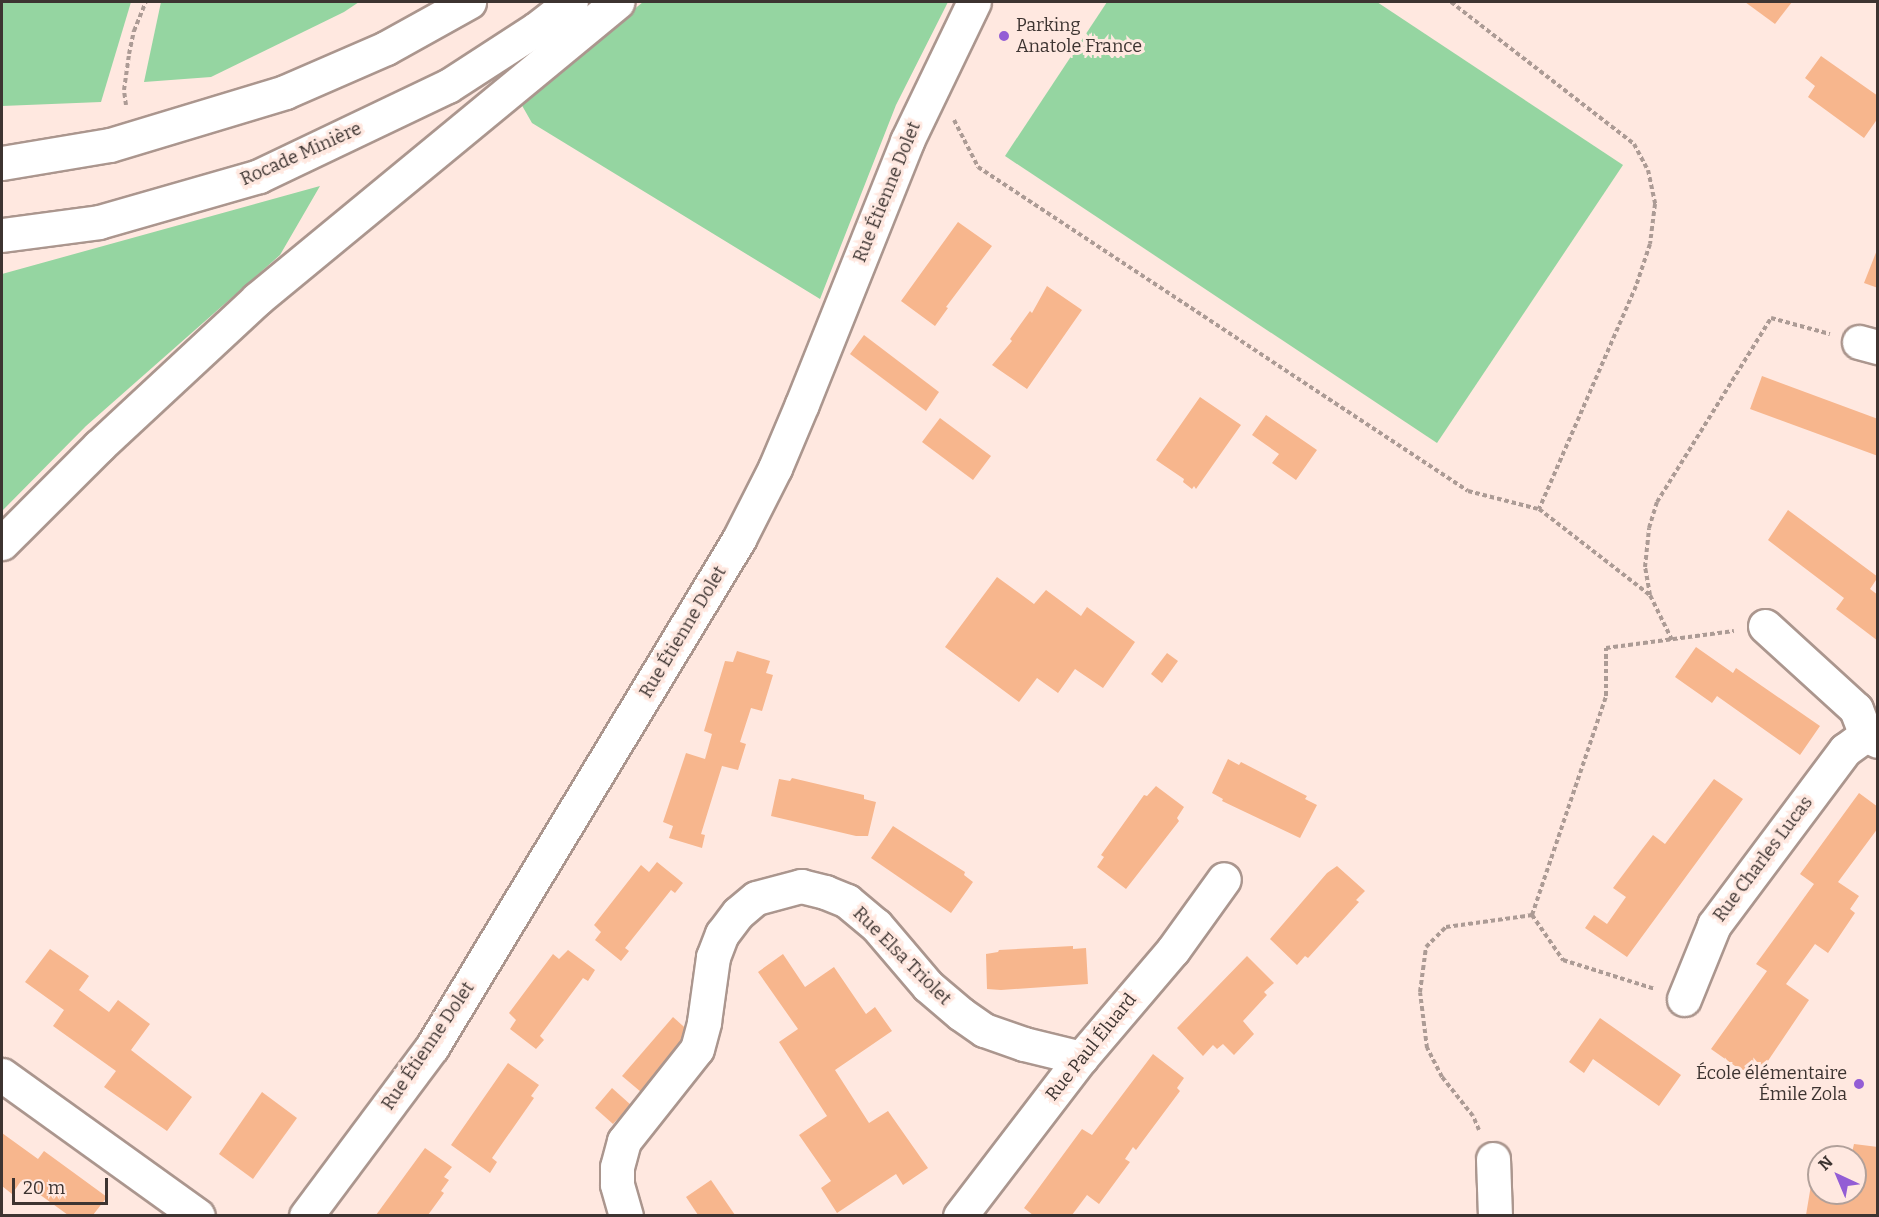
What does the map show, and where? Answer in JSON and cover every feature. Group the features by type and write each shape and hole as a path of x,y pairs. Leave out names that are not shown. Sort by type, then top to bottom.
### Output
{"main road":[{"path":"386,48 438,2"},
{"path":"2,162 110,145 285,92 386,48 469,2"},
{"name":"Rocade Minière","path":"2,235 99,222 259,176 448,86 536,29 571,2"},
{"path":"2,543 99,446 257,299 617,2"},
{"name":"Rue Étienne Dolet","path":"306,1215 432,1047 739,539 802,404 907,141 974,2"},
{"path":"1765,626 1856,709 1872,738"},
{"name":"Rue Charles Lucas","path":"1684,999 1714,925 1845,750 1872,738"},
{"name":"Rue Paul Éluard","path":"960,1215 1081,1058 1173,950 1224,879"},
{"name":"Rue Elsa Triolet","path":"626,1215 617,1184 617,1167 624,1141 697,1049 705,1022 708,982 716,949 722,934 738,913 756,898 801,886 825,891 847,901 876,925 928,986 961,1014 994,1033 1024,1044 1081,1058"},
{"path":"2,1075 198,1215"},
{"path":"1493,1159 1496,1215"}],"path":[{"path":"131,139 124,90 134,31 146,2"},
{"path":"1452,2 1634,144 1648,170 1655,204 1650,244 1636,286 1539,509"},
{"path":"953,117 978,167 1468,490 1539,509 1650,595"},
{"path":"1672,640 1650,595 1645,567 1649,528 1657,502 1771,318 1868,344"},
{"path":"1532,915 1606,696 1606,648 1765,626"},
{"path":"1532,915 1563,960 1684,999"},
{"path":"1493,1159 1473,1116 1442,1077 1427,1048 1420,992 1426,947 1446,927 1532,915"}],"green space":[{"path":"2,2 131,2 101,102 2,106"},
{"path":"161,2 359,2 344,12 211,77 144,82"},
{"path":"643,2 948,2 896,105 820,299 532,123 520,102"},
{"path":"1107,2 1377,2 1623,165 1437,443 1005,156"},
{"path":"320,186 280,255 86,426 2,511 2,274"}],"building":[{"path":"1745,2 1792,2 1775,24"},
{"path":"1821,56 1878,96 1878,118 1864,138 1808,97 1815,86 1805,78"},
{"path":"958,222 992,246 946,307 948,308 935,326 901,301"},
{"path":"1878,250 1878,288 1864,283"},
{"path":"1047,286 1082,310 1027,389 992,365 1012,341 1010,339 1030,311 1032,313"},
{"path":"864,335 939,392 926,411 850,354"},
{"path":"1762,376 1878,419 1878,456 1750,409"},
{"path":"1200,397 1241,425 1196,489 1194,486 1192,489 1183,482 1184,479 1156,460"},
{"path":"1266,415 1317,450 1296,480 1272,463 1279,454 1252,435"},
{"path":"940,418 991,456 973,480 922,442"},
{"path":"1788,510 1878,577 1870,589 1878,595 1878,641 1836,609 1844,598 1768,540"},
{"path":"997,577 1034,604 1046,590 1081,616 1087,607 1135,642 1103,688 1075,669 1058,693 1037,678 1019,702 945,647"},
{"path":"1696,647 1733,673 1736,668 1820,726 1800,755 1717,696 1712,703 1675,677"},
{"path":"737,651 770,661 766,673 773,675 762,711 751,708 740,742 746,744 738,770 722,766 701,834 705,835 702,848 669,838 673,826 663,822 686,753 705,759 712,734 704,731 725,661 733,662"},
{"path":"1167,653 1178,661 1162,683 1151,674"},
{"path":"1228,759 1239,765 1241,762 1307,796 1305,799 1317,805 1300,838 1222,801 1223,799 1212,793"},
{"path":"792,778 864,795 864,799 876,802 868,836 856,836 771,816 779,779 790,781"},
{"path":"1714,779 1743,799 1627,957 1585,928 1594,915 1607,924 1626,897 1613,888 1653,835 1665,844"},
{"path":"1156,786 1184,807 1177,818 1179,821 1126,889 1097,867 1104,857 1101,855 1144,795 1147,796"},
{"path":"1859,793 1878,807 1878,828 1838,882 1859,896 1850,909 1855,913 1828,953 1815,944 1786,984 1809,1000 1755,1080 1711,1049 1767,971 1756,964 1814,884 1800,874"},
{"path":"893,826 965,872 964,875 973,882 951,913 871,858"},
{"path":"657,862 683,883 675,893 671,890 625,948 629,951 621,961 595,940 601,932 594,925 641,865 649,872"},
{"path":"1337,866 1365,891 1356,900 1359,902 1308,958 1305,956 1297,965 1270,939 1327,873"},
{"path":"1073,946 1073,949 1086,948 1088,984 987,989 986,954 999,950"},
{"path":"50,949 89,976 79,990 109,1012 118,1000 150,1024 131,1050 192,1097 167,1131 104,1087 116,1071 53,1026 64,1010 25,982"},
{"path":"568,950 595,970 588,981 583,978 540,1036 544,1040 536,1049 510,1029 516,1020 509,1013 553,954 559,959"},
{"path":"783,954 805,987 834,967 866,1014 875,1007 892,1031 835,1070 869,1123 888,1111 928,1168 903,1185 896,1174 837,1213 821,1188 831,1181 799,1135 827,1116 779,1042 798,1029 758,972"},
{"path":"1247,956 1274,983 1264,992 1267,995 1243,1021 1254,1034 1234,1055 1223,1044 1217,1049 1213,1045 1203,1056 1177,1028"},
{"path":"673,1017 692,1034 641,1092 622,1076"},
{"path":"1600,1018 1681,1075 1659,1106 1593,1059 1584,1073 1569,1062"},
{"path":"1153,1054 1184,1078 1177,1088 1180,1091 1136,1150 1133,1147 1125,1159 1130,1162 1099,1204 1087,1195 1072,1215 1033,1215 1024,1208 1082,1129 1092,1135"},
{"path":"508,1063 539,1085 531,1096 534,1098 492,1158 497,1162 490,1173 451,1145"},
{"path":"612,1088 631,1105 613,1124 595,1108"},
{"path":"262,1092 297,1118 253,1179 219,1154"},
{"path":"2,1133 38,1159 44,1151 107,1197 93,1215 68,1215 21,1181 12,1194 2,1186"},
{"path":"1867,1146 1878,1147 1878,1215 1806,1215 1808,1205 1867,1205"},
{"path":"425,1148 452,1167 444,1177 449,1180 441,1191 444,1193 428,1215 376,1215"},
{"path":"711,1180 735,1215 698,1215 686,1197"}],"place":[{"name":"Parking Anatole France","path":"1004,36"},
{"name":"École élémentaire Émile Zola","path":"1859,1084"}]}
